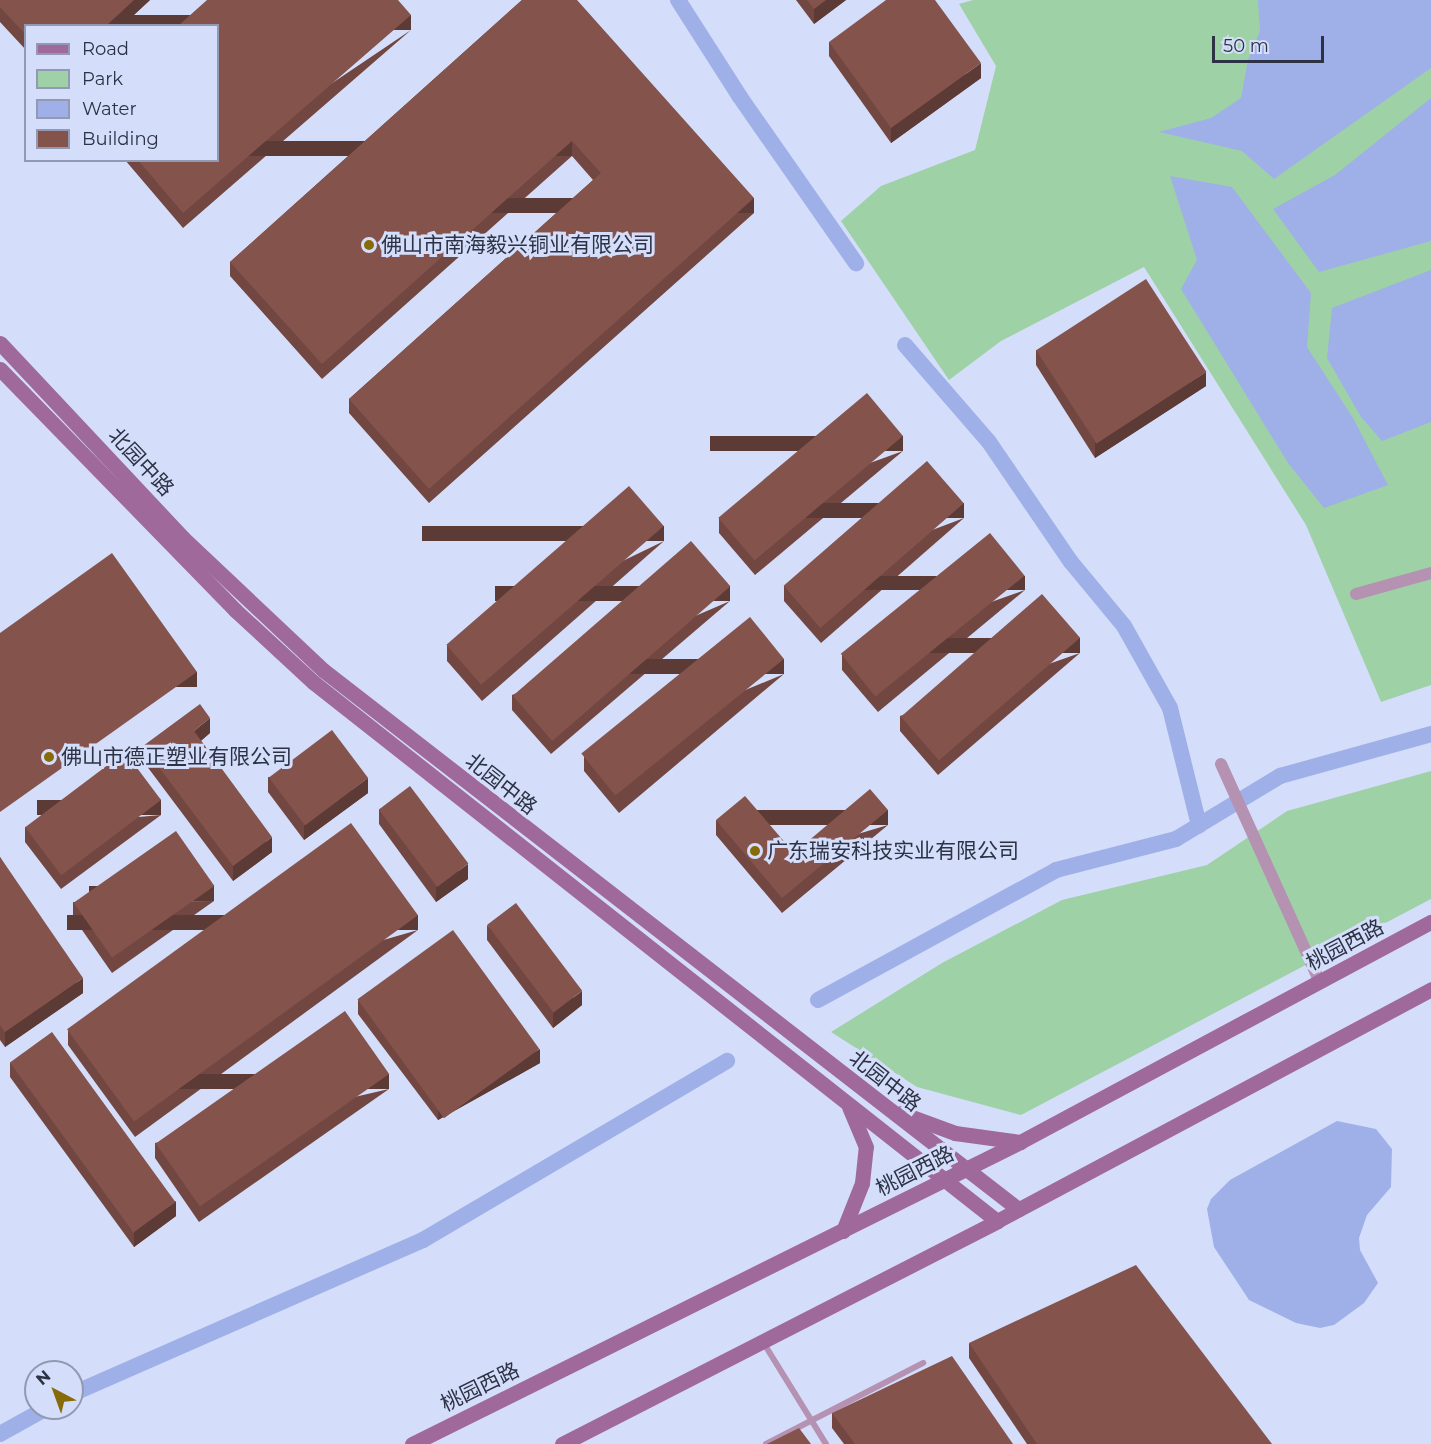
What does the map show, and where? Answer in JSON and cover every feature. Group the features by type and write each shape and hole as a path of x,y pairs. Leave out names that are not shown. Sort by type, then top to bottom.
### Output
{"street":[{"name":"北园中路","path":"0,343 183,538 323,670 1018,1209"},
{"name":"北园中路","path":"0,369 227,602 313,682 997,1221"},
{"path":"1356,594 1431,573"},
{"path":"1221,764 1254,842 1320,982"},
{"name":"桃园西路","path":"412,1444 1020,1142 1431,922"},
{"path":"562,1444 997,1221 1431,989"},
{"path":"843,1231 861,1183 866,1146 848,1104"},
{"path":"886,1108 955,1133 1020,1142"}],"lane":[{"path":"762,1341 810,1422 826,1444"},
{"path":"766,1444 923,1364"}],"green space":[{"path":"973,0 1431,0 1431,685 1381,702 1306,525 1144,267 1001,341 949,380 841,221 881,186 975,150 996,66 959,4"},
{"path":"1431,771 1431,899 1021,1115 917,1087 831,1032 942,963 1062,900 1207,865 1287,811"}],"water":[{"path":"1258,0 1431,0 1431,68 1274,179 1242,151 1159,132 1211,118 1241,98 1248,60 1260,31"},
{"path":"1431,98 1431,241 1319,272 1273,209 1335,175"},
{"path":"1170,176 1232,187 1311,293 1307,347 1353,418 1388,485 1324,508 1288,463 1181,289 1197,260"},
{"path":"1431,270 1431,422 1382,441 1361,417 1327,358 1332,308"},
{"path":"1337,1121 1376,1129 1392,1149 1391,1187 1367,1215 1359,1238 1360,1250 1378,1283 1364,1303 1334,1325 1320,1328 1296,1323 1249,1300 1214,1247 1207,1209 1211,1199 1230,1180"}],"building":[{"path":"0,0 134,0 108,24 24,24 24,33 0,7"},
{"path":"207,0 398,0 411,15 183,213 140,162 219,162 219,24 180,24"},
{"name":"佛山市南海毅兴铜业有限公司","path":"522,0 577,0 754,198 429,489 349,399 601,173 572,141 322,364 230,262"},
{"path":"807,0 826,0 814,9"},
{"path":"886,0 935,0 981,63 891,128 829,42"},
{"path":"1146,279 1206,372 1097,443 1036,350"},
{"path":"867,393 903,436 754,561 718,518"},
{"path":"927,461 964,503 820,628 784,586"},
{"path":"629,486 664,526 481,685 446,645"},
{"path":"990,533 1025,576 875,697 841,654"},
{"path":"691,541 730,586 552,741 513,696"},
{"name":"佛山市德正塑业有限公司","path":"112,553 197,672 0,812 0,633"},
{"path":"1042,594 1080,638 939,760 901,717"},
{"path":"750,617 784,659 615,796 581,754"},
{"path":"200,704 210,718 194,731 272,837 233,866 143,746"},
{"path":"332,730 368,778 305,825 269,778"},
{"path":"125,752 161,800 61,875 25,827"},
{"path":"410,786 468,863 437,887 379,809"},
{"name":"广东瑞安科技实业有限公司","path":"870,789 888,810 782,898 716,820 745,796 794,853"},
{"path":"351,823 418,915 134,1122 67,1029"},
{"path":"176,831 214,886 112,958 74,903"},
{"path":"0,857 83,978 5,1032 0,1025"},
{"path":"516,903 582,991 553,1013 487,925"},
{"path":"453,930 539,1049 444,1118 358,999"},
{"path":"345,1011 389,1074 200,1207 156,1143"},
{"path":"52,1032 175,1202 133,1232 10,1063"},
{"path":"1136,1265 1272,1444 1037,1444 969,1343"},
{"path":"952,1356 1013,1444 855,1444 832,1413"},
{"path":"799,1428 811,1444 767,1444"}],"waterway":[{"path":"678,0 740,97 856,263"},
{"path":"905,345 989,442 1071,562 1124,626 1170,708 1199,825"},
{"path":"818,1000 1056,870 1176,839 1280,776 1431,734"},
{"path":"84,1389 423,1240 727,1061"},
{"path":"0,1434 25,1420"}],"place":[{"name":"佛山市南海毅兴铜业有限公司","path":"369,245"},
{"name":"佛山市德正塑业有限公司","path":"49,757"},
{"name":"广东瑞安科技实业有限公司","path":"755,851"}]}
